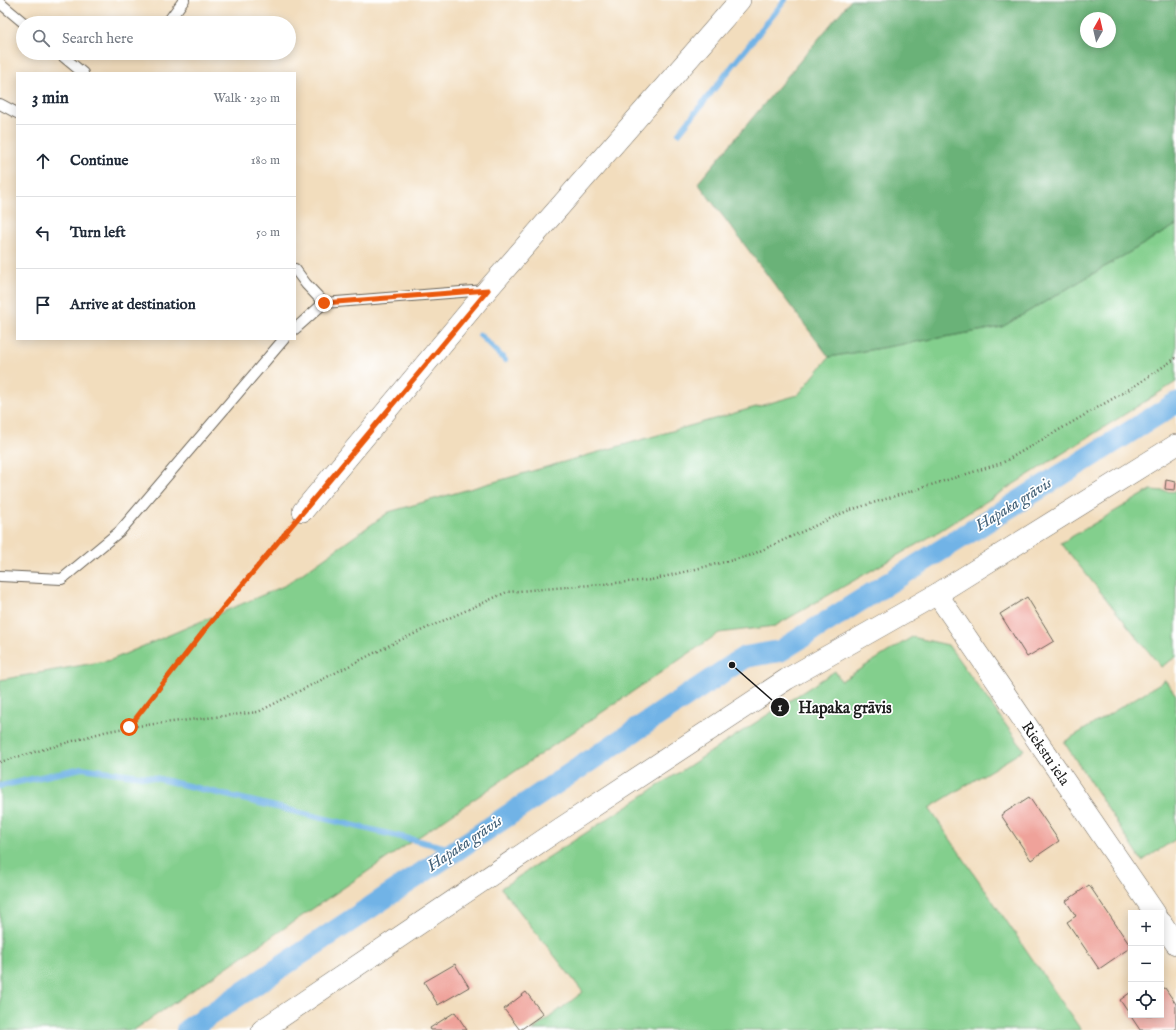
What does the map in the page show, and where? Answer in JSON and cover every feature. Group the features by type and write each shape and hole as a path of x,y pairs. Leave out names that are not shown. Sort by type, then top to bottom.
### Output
{"street":[{"path":"303,511 488,290 740,0"},
{"path":"262,1030 787,679 937,594 1176,445"},
{"name":"Riekstu iela","path":"937,594 1153,910"},
{"path":"1164,926 1176,944"}],"lane":[{"path":"172,16 184,0"},
{"path":"0,3 16,16"},
{"path":"67,60 82,72"},
{"path":"0,104 16,112"},
{"path":"296,270 306,284 324,303"},
{"path":"296,277 306,284"},
{"path":"296,328 324,303 488,290"},
{"path":"0,576 62,579 120,531 283,340"}],"path":[{"path":"0,762 104,732 129,727 258,712 396,642 507,592 651,580 749,556 847,511 1002,463 1132,387 1176,358"},
{"path":"129,727 203,632 303,511"}],"green space":[{"path":"851,0 1176,0 1176,225 1002,327 829,357 698,183"},
{"path":"1176,225 1176,382 933,535 775,626 719,633 134,1030 0,1030 0,680 111,660 286,585 389,512 798,395 829,357 1002,327"},
{"path":"1151,490 1176,492 1176,657 1161,667 1061,543"},
{"path":"912,637 948,645 1024,750 929,808 1081,1030 533,1030 583,992 501,888 835,671 841,681"},
{"path":"1165,680 1176,695 1176,839 1142,861 1064,742"}],"building":[{"path":"1166,480 1176,482 1175,490 1165,489"},
{"path":"1027,597 1054,641 1027,657 1000,614"},
{"path":"1029,797 1059,841 1031,860 1001,815"},
{"path":"1089,885 1128,943 1128,949 1099,969 1067,922 1076,916 1066,901"},
{"path":"455,964 469,987 438,1005 424,982"},
{"path":"1164,988 1176,1004 1176,1030 1140,1030 1132,1018 1164,1018"},
{"path":"526,992 543,1014 520,1030 504,1009"},
{"path":"1128,994 1128,1012 1120,1000"},
{"path":"455,1012 467,1030 431,1030 430,1028"}],"waterway":[{"path":"679,133 785,0"},
{"path":"480,335 505,360"},
{"name":"Hapaka grāvis","path":"187,1030 745,657 780,651 1176,403"},
{"path":"0,786 82,768 155,778 456,850"}],"place":[{"name":"Hapaka grāvis","path":"732,665"}],"route":[{"path":"129,727 203,632 488,290 324,303"}]}
